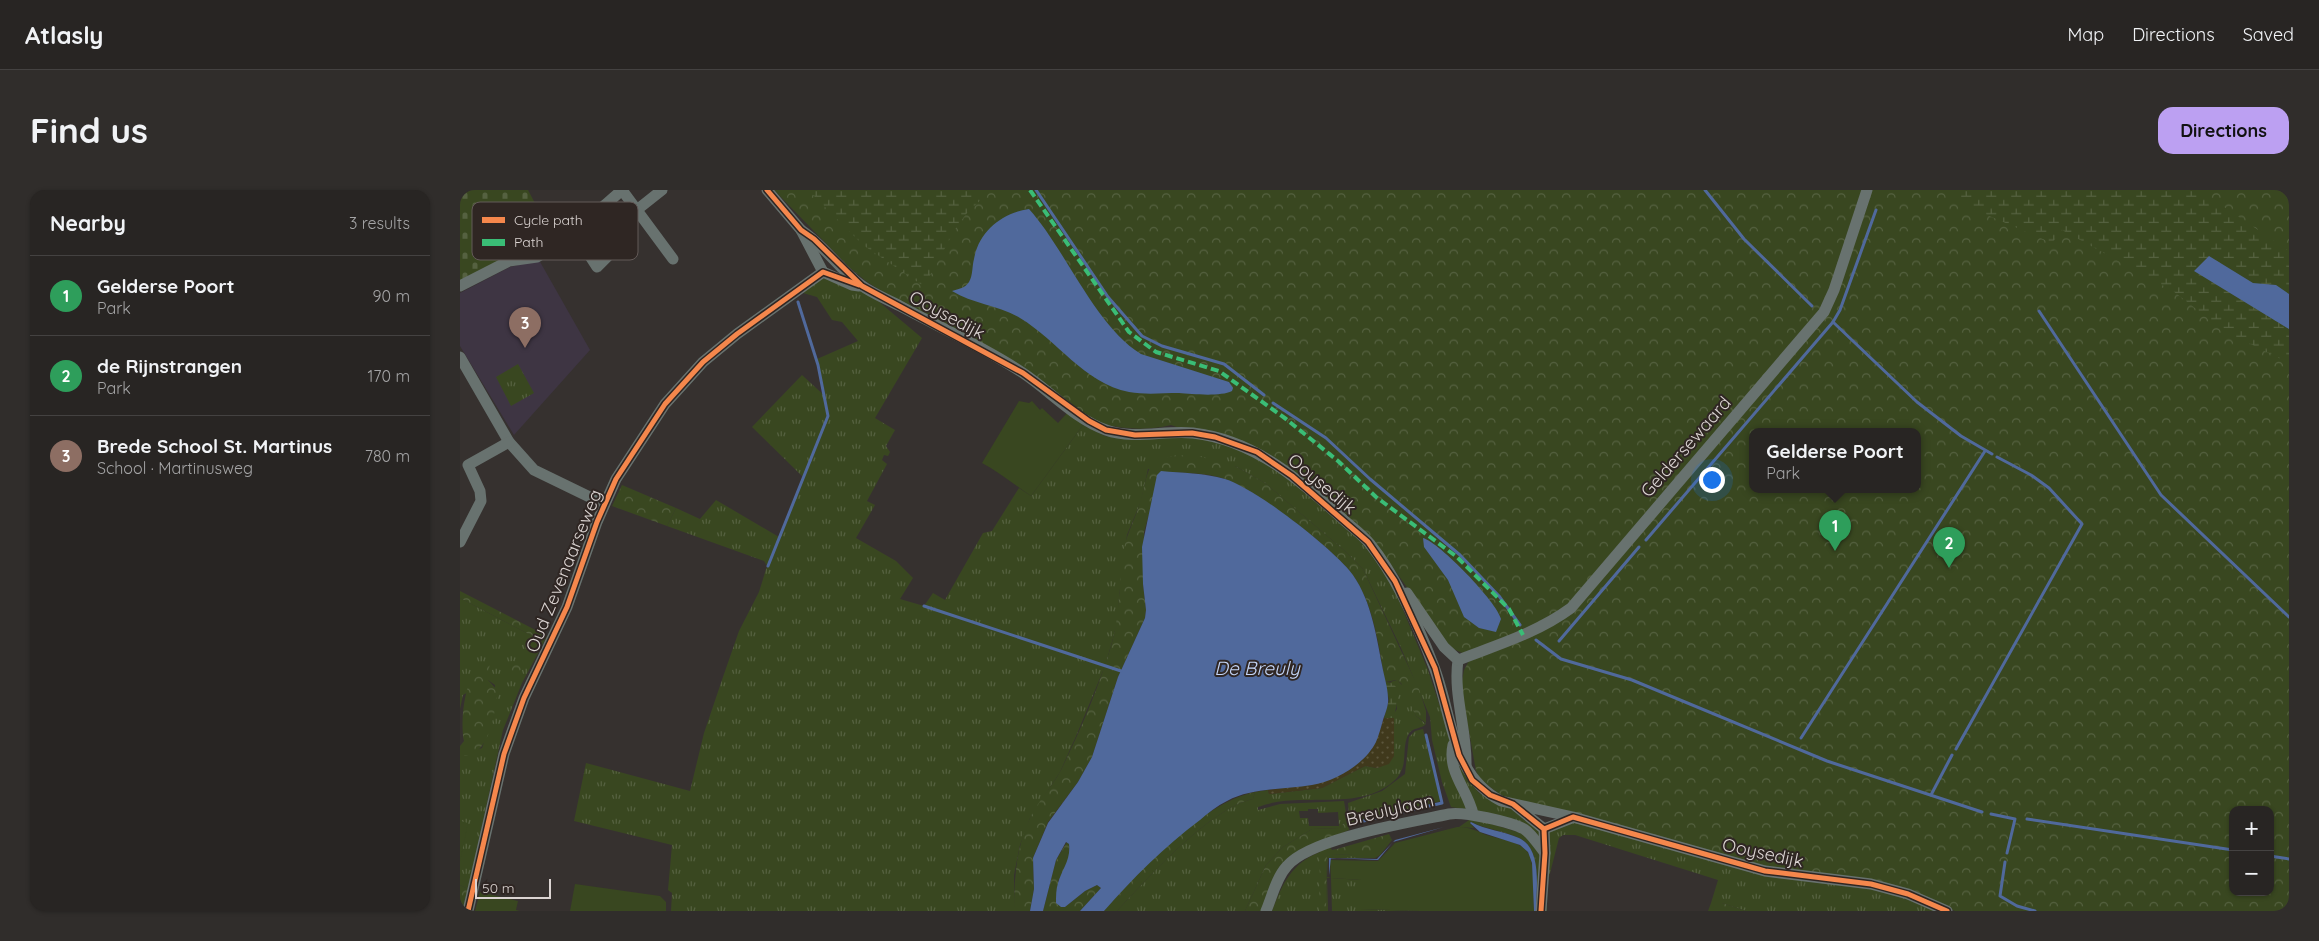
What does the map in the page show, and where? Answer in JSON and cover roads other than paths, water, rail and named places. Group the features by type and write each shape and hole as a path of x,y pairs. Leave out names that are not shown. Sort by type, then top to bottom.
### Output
{"street":[{"path":"608,202 622,190 632,202"},
{"path":"662,190 638,209 673,259"},
{"path":"767,190 801,230 824,272 852,285 862,286"},
{"name":"Geldersewaard","path":"1458,660 1531,632 1553,621 1571,608 1824,312 1834,290 1867,190"},
{"name":"Ooysedijk","path":"801,230 814,239 862,286 1007,363 1089,421 1106,430 1135,435 1192,433 1215,437 1257,452 1292,476 1368,542 1395,581 1435,668 1454,739 1466,768 1472,780 1481,789 1501,801 1573,818 1765,871 1871,884 1908,894 1947,911"},
{"path":"460,286 509,261 516,260"},
{"path":"592,260 597,267 604,260"},
{"name":"Oud Zevenaarseweg","path":"468,911 504,754 524,698 567,607 604,504 624,465 665,404 703,362 737,334 824,272"},
{"path":"460,357 509,442 534,470 604,504"},
{"path":"460,542 481,501 480,491 464,467 509,442"},
{"path":"1395,581 1405,590 1444,647 1458,660 1456,680 1467,750 1466,768"},
{"path":"1454,739 1452,751 1454,772 1471,803 1473,814"},
{"path":"1513,804 1544,829"},
{"name":"Breulylaan","path":"1266,911 1286,866 1292,860 1314,849 1339,840 1458,812 1473,814 1524,829 1544,853"},
{"path":"1544,829 1573,818"},
{"path":"1541,911 1544,829"}],"water":[{"path":"1029,209 1056,245 1095,307 1124,341 1141,354 1229,382 1233,388 1232,391 1213,395 1148,394 1129,392 1113,387 1098,380 1084,370 1020,318 1003,310 968,299 952,291 964,287 969,282 977,249 986,232 1001,219"},
{"path":"2209,256 2253,283 2276,285 2289,294 2289,329 2194,271"},
{"name":"De Breuly","path":"1161,471 1209,476 1238,484 1290,518 1339,559 1356,580 1371,615 1387,690 1387,709 1377,739 1371,750 1349,770 1321,783 1247,793 1216,807 1161,852 1104,911 1080,911 1101,888 1097,885 1085,891 1065,907 1061,907 1056,903 1057,885 1069,855 1069,844 1066,842 1056,860 1043,911 1030,911 1034,889 1033,858 1048,823 1078,782 1092,757 1118,677 1145,618 1142,547 1157,475"},
{"path":"1423,538 1442,550 1454,561 1490,600 1501,619 1496,632 1479,628 1464,617 1448,580 1424,547"},
{"path":"1471,822 1519,838 1527,843 1535,860 1537,882 1536,911 1534,911 1532,863 1528,852 1520,845 1480,832"},
{"path":"1444,827 1393,842 1395,840"},
{"path":"1392,843 1378,860 1333,858 1377,859"},
{"path":"1329,858 1331,858 1329,875"}],"waterway":[{"path":"1036,190 1108,297 1142,336 1162,346 1224,364 1264,395"},
{"path":"1705,190 1744,239 1812,306"},
{"path":"1833,322 1840,310 1876,210"},
{"path":"768,566 828,416 818,365 798,302"},
{"path":"2039,311 2161,495 2289,617"},
{"path":"1646,540 1833,322 1917,402 1961,436 1992,454"},
{"path":"1273,403 1326,438 1370,479 1460,555 1499,596 1520,625"},
{"path":"1801,738 1985,451"},
{"path":"1956,749 2082,524 2049,488 2031,475 1997,457"},
{"path":"1559,641 1639,547"},
{"path":"924,606 1121,671"},
{"path":"1536,640 1561,659 1632,680 1827,761 1982,812"},
{"path":"1359,822 1442,803 1426,735"},
{"path":"1931,795 1952,755"},
{"path":"1991,814 2015,819 2007,853"},
{"path":"2027,819 2229,849"},
{"path":"2274,857 2289,859"},
{"path":"2005,862 2000,896 2017,906 2035,911"}],"place":[{"name":"Brede School St. Martinus","path":"525,348"},
{"name":"Gelderse Poort","path":"1835,551"},
{"name":"de Rijnstrangen","path":"1949,568"}]}
